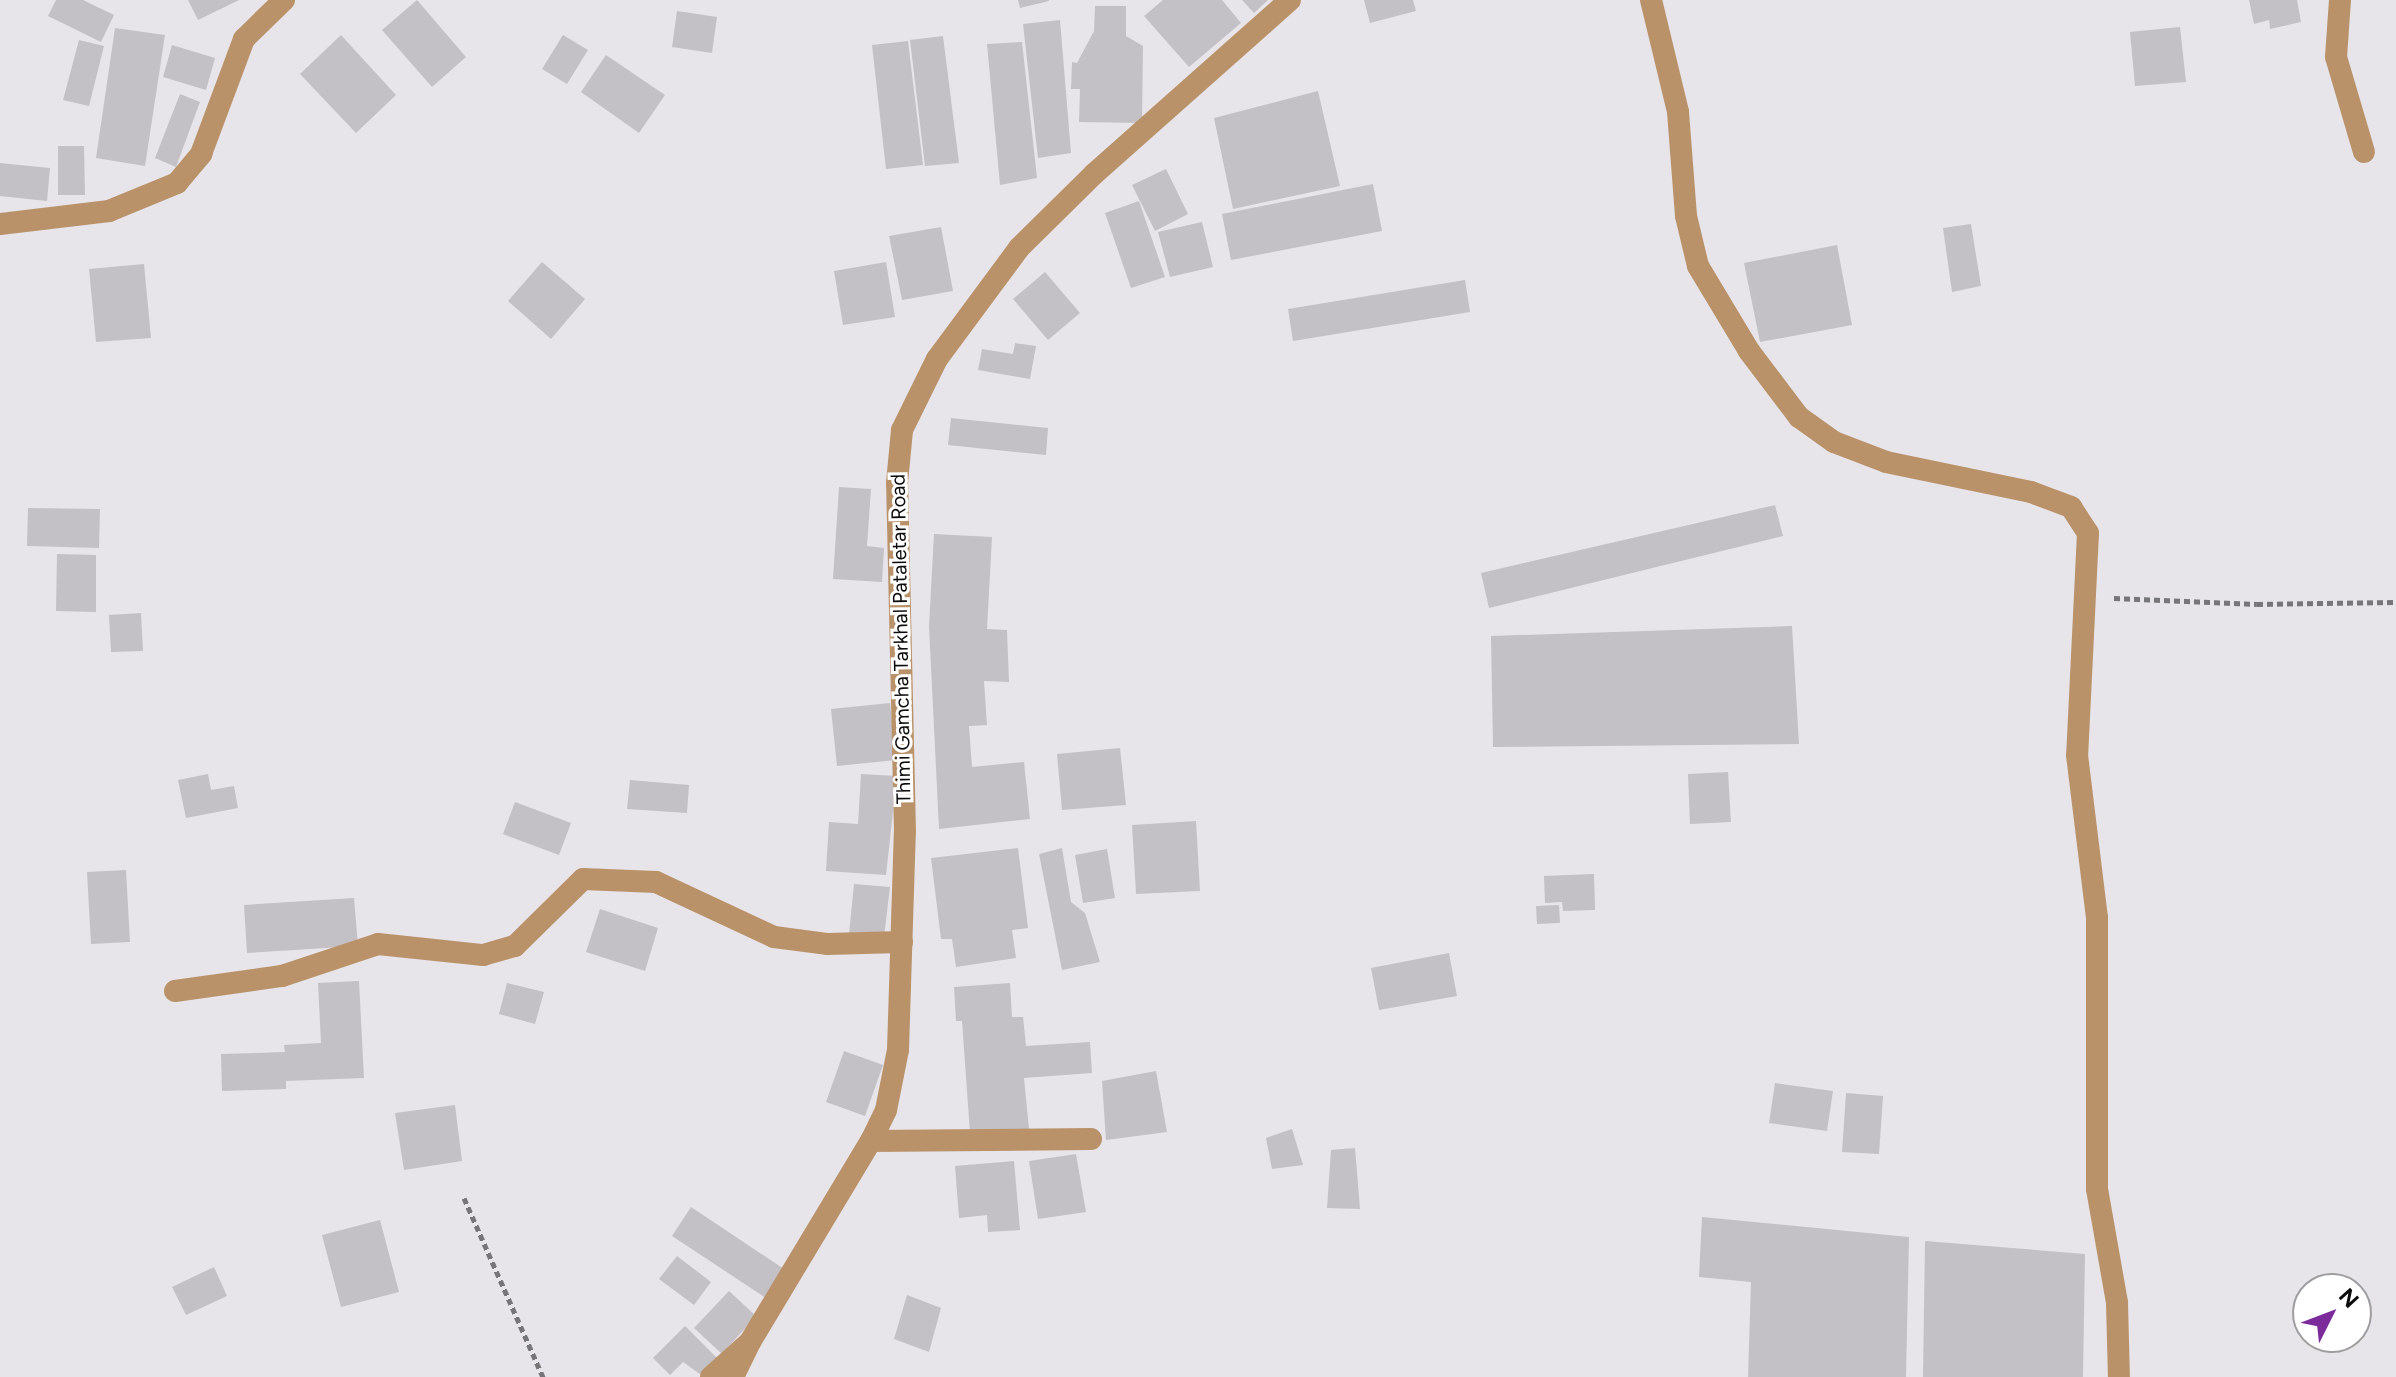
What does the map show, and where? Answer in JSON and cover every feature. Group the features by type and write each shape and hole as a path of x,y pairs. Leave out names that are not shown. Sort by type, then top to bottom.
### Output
{"street":[{"path":"0,224 109,211 177,183 201,154 244,39 284,0"},
{"name":"Thimi Gamcha Tarkhal Pataletar Road","path":"711,1377 750,1342 871,1141 886,1110 898,1050 902,942 897,483 902,430 937,359 1019,248 1063,203 1290,0"},
{"path":"1651,0 1678,112 1686,216 1698,266 1749,351 1799,417 1834,442 1913,469 2031,492 2071,507 2088,533 2081,596 2077,755 2097,918 2094,1132 2097,1189 2117,1303 2119,1377"},
{"path":"2340,0 2336,57 2364,152"},
{"path":"175,991 282,976 378,944 483,955 505,949 535,931 583,879 656,882 774,937 827,944 902,942"},
{"path":"871,1141 1091,1139"},
{"path":"733,1377 750,1342"}],"path":[{"path":"2081,596 2257,604 2396,602"},
{"path":"464,1198 543,1377"}],"building":[{"path":"56,0 83,0 114,15 101,42 48,16"},
{"path":"188,0 239,0 198,20"},
{"path":"417,0 466,57 432,87 382,30"},
{"path":"1018,0 1049,0 1049,1 1020,8"},
{"path":"1163,0 1222,0 1241,23 1189,67 1144,16"},
{"path":"1242,0 1268,0 1254,13"},
{"path":"1364,0 1413,0 1416,11 1370,23"},
{"path":"2249,0 2297,0 2301,22 2270,29 2269,20 2254,24"},
{"path":"1095,6 1126,6 1126,36 1143,46 1142,123 1079,122 1080,89 1071,89 1072,62 1077,63 1094,31"},
{"path":"677,11 717,17 712,53 672,47"},
{"path":"1060,20 1071,153 1038,158 1023,24"},
{"path":"2180,27 2186,82 2135,86 2130,32"},
{"path":"115,28 165,35 145,166 96,158"},
{"path":"341,35 396,95 356,133 300,74"},
{"path":"563,35 588,50 567,84 542,69"},
{"path":"943,36 959,163 925,166 910,40"},
{"path":"79,40 104,46 89,106 63,100"},
{"path":"908,41 923,165 886,169 872,45"},
{"path":"1022,42 1037,178 1000,185 987,44"},
{"path":"172,45 215,58 206,90 163,77"},
{"path":"606,55 665,95 639,133 581,92"},
{"path":"1318,91 1340,186 1233,209 1214,118"},
{"path":"180,94 200,102 176,167 155,158"},
{"path":"58,146 84,146 85,195 58,195"},
{"path":"0,163 50,168 47,201 0,196"},
{"path":"1166,169 1188,214 1155,231 1132,185"},
{"path":"1373,184 1382,231 1231,260 1222,214"},
{"path":"1139,201 1165,277 1131,288 1105,213"},
{"path":"1202,222 1213,267 1170,277 1158,232"},
{"path":"1971,224 1981,286 1952,292 1943,228"},
{"path":"941,227 953,291 902,300 889,236"},
{"path":"1837,245 1852,325 1760,342 1744,263"},
{"path":"542,262 585,299 551,339 508,301"},
{"path":"886,262 895,317 843,325 834,271"},
{"path":"144,264 151,338 96,342 89,269"},
{"path":"1045,272 1080,313 1048,340 1013,299"},
{"path":"1465,280 1470,312 1293,341 1288,309"},
{"path":"1015,343 1036,346 1030,379 978,370 982,349 1013,354"},
{"path":"951,418 1048,428 1046,455 948,445"},
{"path":"839,487 871,489 867,546 884,548 882,582 833,579"},
{"path":"1775,505 1783,536 1489,608 1481,573"},
{"path":"28,508 100,509 99,548 27,546"},
{"path":"934,534 992,537 987,629 1007,630 1009,682 984,681 987,725 969,726 972,767 1024,762 1030,819 939,829 929,626"},
{"path":"57,554 96,555 96,612 56,611"},
{"path":"141,613 143,651 111,652 109,615"},
{"path":"1792,626 1799,744 1493,747 1491,636"},
{"path":"890,703 896,760 837,766 831,709"},
{"path":"1120,748 1126,805 1062,810 1057,754"},
{"path":"1728,772 1731,822 1690,824 1688,774"},
{"path":"208,774 211,790 234,786 238,808 186,818 178,780"},
{"path":"861,774 897,776 886,875 826,871 829,822 858,824"},
{"path":"630,780 689,785 687,813 627,809"},
{"path":"515,802 571,823 559,855 503,834"},
{"path":"1196,821 1200,891 1136,894 1132,825"},
{"path":"1018,848 1028,928 1012,930 1016,958 956,967 952,939 941,939 931,858"},
{"path":"1062,848 1071,902 1085,913 1100,962 1062,970 1039,854"},
{"path":"1107,849 1115,898 1083,903 1075,855"},
{"path":"126,870 130,942 91,944 87,872"},
{"path":"1594,874 1595,910 1563,911 1562,902 1545,903 1544,876"},
{"path":"854,884 890,887 884,937 849,934"},
{"path":"354,898 358,946 247,953 244,905"},
{"path":"1559,905 1560,923 1537,924 1536,906"},
{"path":"600,909 658,928 645,971 586,952"},
{"path":"1449,953 1457,996 1379,1010 1371,968"},
{"path":"359,981 364,1078 286,1081 286,1089 222,1091 221,1054 285,1052 284,1045 321,1043 318,983"},
{"path":"507,983 544,992 535,1024 499,1014"},
{"path":"1010,983 1012,1017 1023,1017 1026,1046 1090,1042 1092,1073 1024,1078 1029,1129 970,1133 962,1021 956,1021 954,987"},
{"path":"844,1051 883,1065 865,1116 826,1102"},
{"path":"1156,1071 1167,1132 1106,1140 1102,1081"},
{"path":"1775,1083 1833,1091 1827,1131 1769,1123"},
{"path":"1846,1093 1883,1096 1879,1154 1842,1152"},
{"path":"455,1105 462,1161 404,1170 395,1113"},
{"path":"1292,1129 1303,1165 1272,1169 1266,1138"},
{"path":"1355,1148 1360,1209 1327,1208 1331,1150"},
{"path":"1076,1154 1086,1212 1038,1219 1029,1161"},
{"path":"1014,1161 1020,1230 988,1232 987,1215 959,1218 955,1166"},
{"path":"691,1207 787,1271 769,1300 672,1236"},
{"path":"1702,1217 1909,1237 1906,1377 1748,1377 1751,1282 1699,1277"},
{"path":"380,1220 399,1292 341,1307 322,1235"},
{"path":"1925,1241 2085,1254 2083,1377 1923,1377"},
{"path":"677,1256 711,1282 694,1305 659,1279"},
{"path":"214,1267 227,1296 186,1315 172,1287"},
{"path":"729,1291 756,1316 722,1354 694,1328"},
{"path":"907,1295 941,1308 929,1352 894,1339"},
{"path":"685,1326 720,1361 704,1377 683,1362 670,1375 653,1358"}]}
